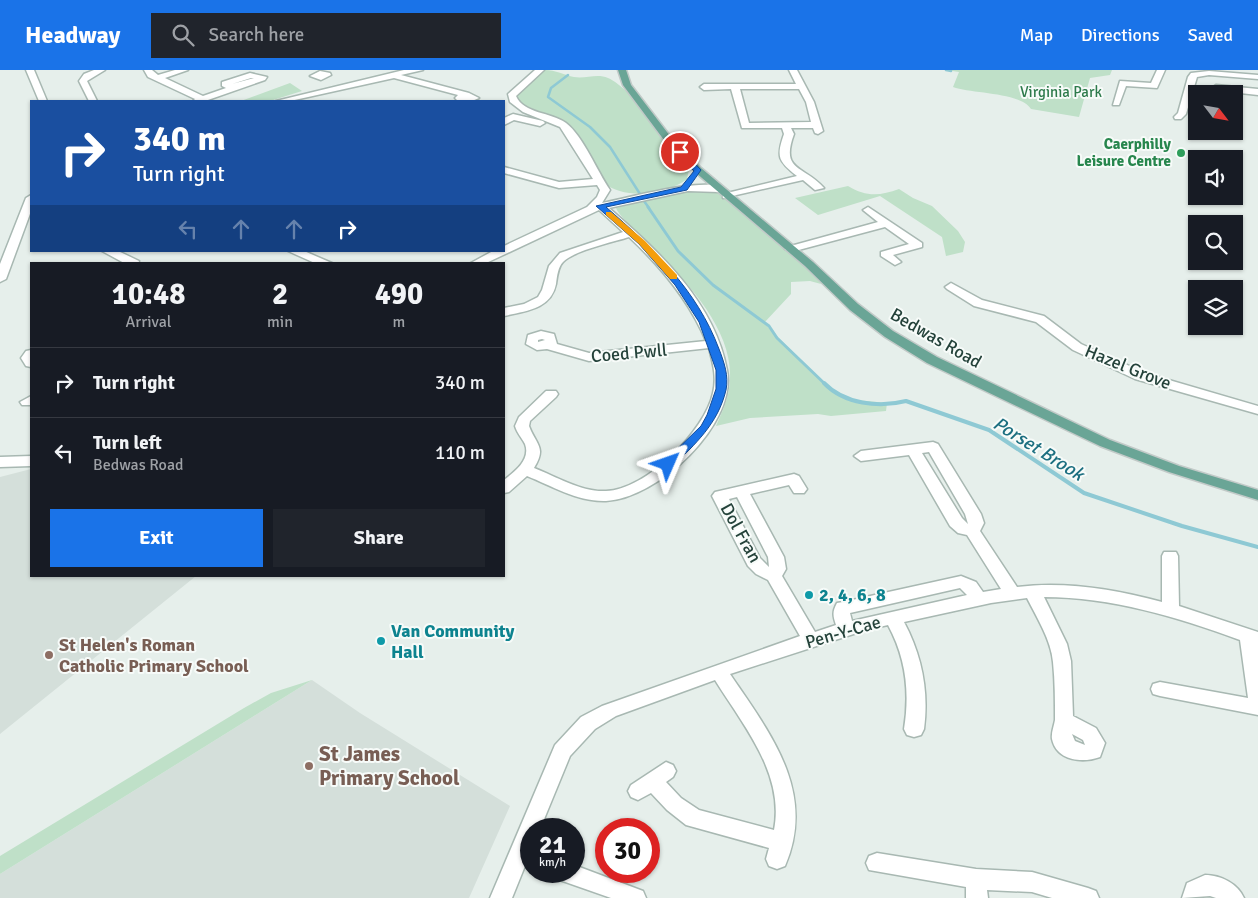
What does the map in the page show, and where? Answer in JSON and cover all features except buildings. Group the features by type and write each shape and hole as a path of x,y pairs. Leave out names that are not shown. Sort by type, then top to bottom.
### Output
{"main road":[{"name":"Bedwas Road","path":"622,70 624,79 639,102 667,138 698,170 791,249 854,307 889,334 932,360 1105,442 1174,469 1258,495"}],"street":[{"path":"30,70 43,100"},
{"path":"82,70 97,71"},
{"path":"148,70 158,78 200,100 234,88"},
{"path":"158,78 184,70"},
{"path":"298,99 391,72 419,70"},
{"path":"540,70 515,90 512,100 521,107 565,126 602,186 602,198 596,208"},
{"path":"735,86 745,126 785,125 817,128 810,102 793,70"},
{"path":"1116,103 1123,83 1154,86 1160,70"},
{"path":"1190,70 1199,73 1258,77"},
{"path":"92,100 83,81 97,71"},
{"path":"391,72 400,78 461,99"},
{"path":"1178,117 1182,114 1191,77 1199,73"},
{"path":"1246,76 1255,92"},
{"path":"704,87 800,86"},
{"path":"505,121 513,117 539,124 554,120"},
{"path":"785,125 789,138 783,150 783,157 791,168 819,188"},
{"path":"505,170 559,185 602,186 634,199"},
{"path":"684,188 698,170"},
{"path":"505,250 596,208 684,188 700,187 723,192 804,177"},
{"path":"0,279 30,201"},
{"path":"524,470 590,495 608,496 621,493 642,482 668,464 686,448 705,428 722,389 722,378 713,344 698,310 679,283 631,234 596,208"},
{"path":"868,210 918,245 885,254 896,262"},
{"path":"791,249 886,223"},
{"path":"505,312 531,306 542,300 546,296 556,260 564,255 631,234"},
{"path":"505,237 520,242"},
{"path":"110,252 128,260"},
{"path":"296,252 323,262"},
{"path":"479,262 501,252"},
{"name":"Hazel Grove","path":"951,290 987,306 1040,319 1077,347 1140,376 1258,410"},
{"name":"Coed Pwll","path":"548,345 589,358 713,344"},
{"path":"505,487 524,470 534,452 533,445 526,437 522,426 524,420 551,394"},
{"path":"861,456 913,450 956,522 964,529 972,531 1012,593"},
{"path":"0,462 28,461"},
{"path":"0,470 28,461"},
{"name":"Dol Fran","path":"799,488 794,479 720,496 754,562 762,570 774,576 811,640"},
{"path":"1170,556 1170,610"},
{"path":"846,629 841,615 843,608 961,582 970,586 979,599"},
{"path":"1032,591 1058,644 1062,661 1064,720"},
{"name":"Pen-Y-Cae","path":"538,818 556,762 579,731 609,711 846,629 979,599 1032,591 1098,594 1133,600 1253,637"},
{"path":"893,618 903,635 915,672 918,706 914,729"},
{"path":"1253,637 1258,702"},
{"path":"652,781 679,809 693,818 779,851 787,812 785,790 780,773 719,672"},
{"path":"1160,689 1258,707"},
{"path":"877,863 976,888 1032,882 1088,898"},
{"name":"Pen-Y-Cae","path":"501,898 520,867"},
{"path":"585,878 635,898"},
{"path":"1194,898 1195,890 1205,885 1219,887 1234,898"}],"shaded area":[{"name":"St Helen's Roman Catholic Primary School","path":"30,469 30,577 195,577 0,734 0,477"},
{"name":"St James Primary School","path":"312,680 360,713 510,806 469,898 0,898 0,874"}],"green space":[{"path":"545,70 574,77 604,77 618,84 652,119 689,170 687,179 668,189 646,193 623,192 604,183 568,124 519,103 515,94"},
{"name":"Virginia Park","path":"946,70 1112,70 1110,75 1090,78 1079,117 1031,109 1026,103 1007,96 953,87 959,72"},
{"path":"290,83 302,91 273,100 244,100"},
{"path":"848,186 867,194 886,193 899,189 913,198 932,206 958,231 965,242 963,252 946,256 942,237 880,196 818,215 795,198"},
{"path":"689,190 710,190 719,193 816,276 821,284 810,281 791,282 791,294 764,323 829,389 847,399 887,403 886,411 831,416 818,414 750,418 716,426 726,403 730,385 728,359 723,340 714,322 690,288 616,208"},
{"path":"312,680 0,874 0,856 244,708 271,693"}],"waterway":[{"path":"946,70 951,71"},
{"name":"Porset Brook","path":"568,75 551,88 548,97 590,127 610,147 640,194"},
{"name":"Porset Brook","path":"644,201 649,208"},
{"name":"Porset Brook","path":"648,207 678,251 713,285 769,326 777,338 825,384"},
{"name":"Porset Brook","path":"824,383 841,396 852,400 873,404 906,401 989,430 1084,493 1182,526 1258,547"}],"slow traffic":[{"path":"609,214 642,243 673,277"}],"place":[{"name":"Caerphilly Leisure Centre","path":"1181,153"},
{"name":"2, 4, 6, 8","path":"809,595"},
{"name":"Van Community Hall","path":"381,641"},
{"name":"St Helen's Roman Catholic Primary School","path":"49,655"},
{"name":"St James Primary School","path":"309,766"}],"route":[{"path":"668,464 705,428 722,389 721,370 710,334 698,310 679,283 642,243 600,206 684,188 698,170 680,152"}]}
